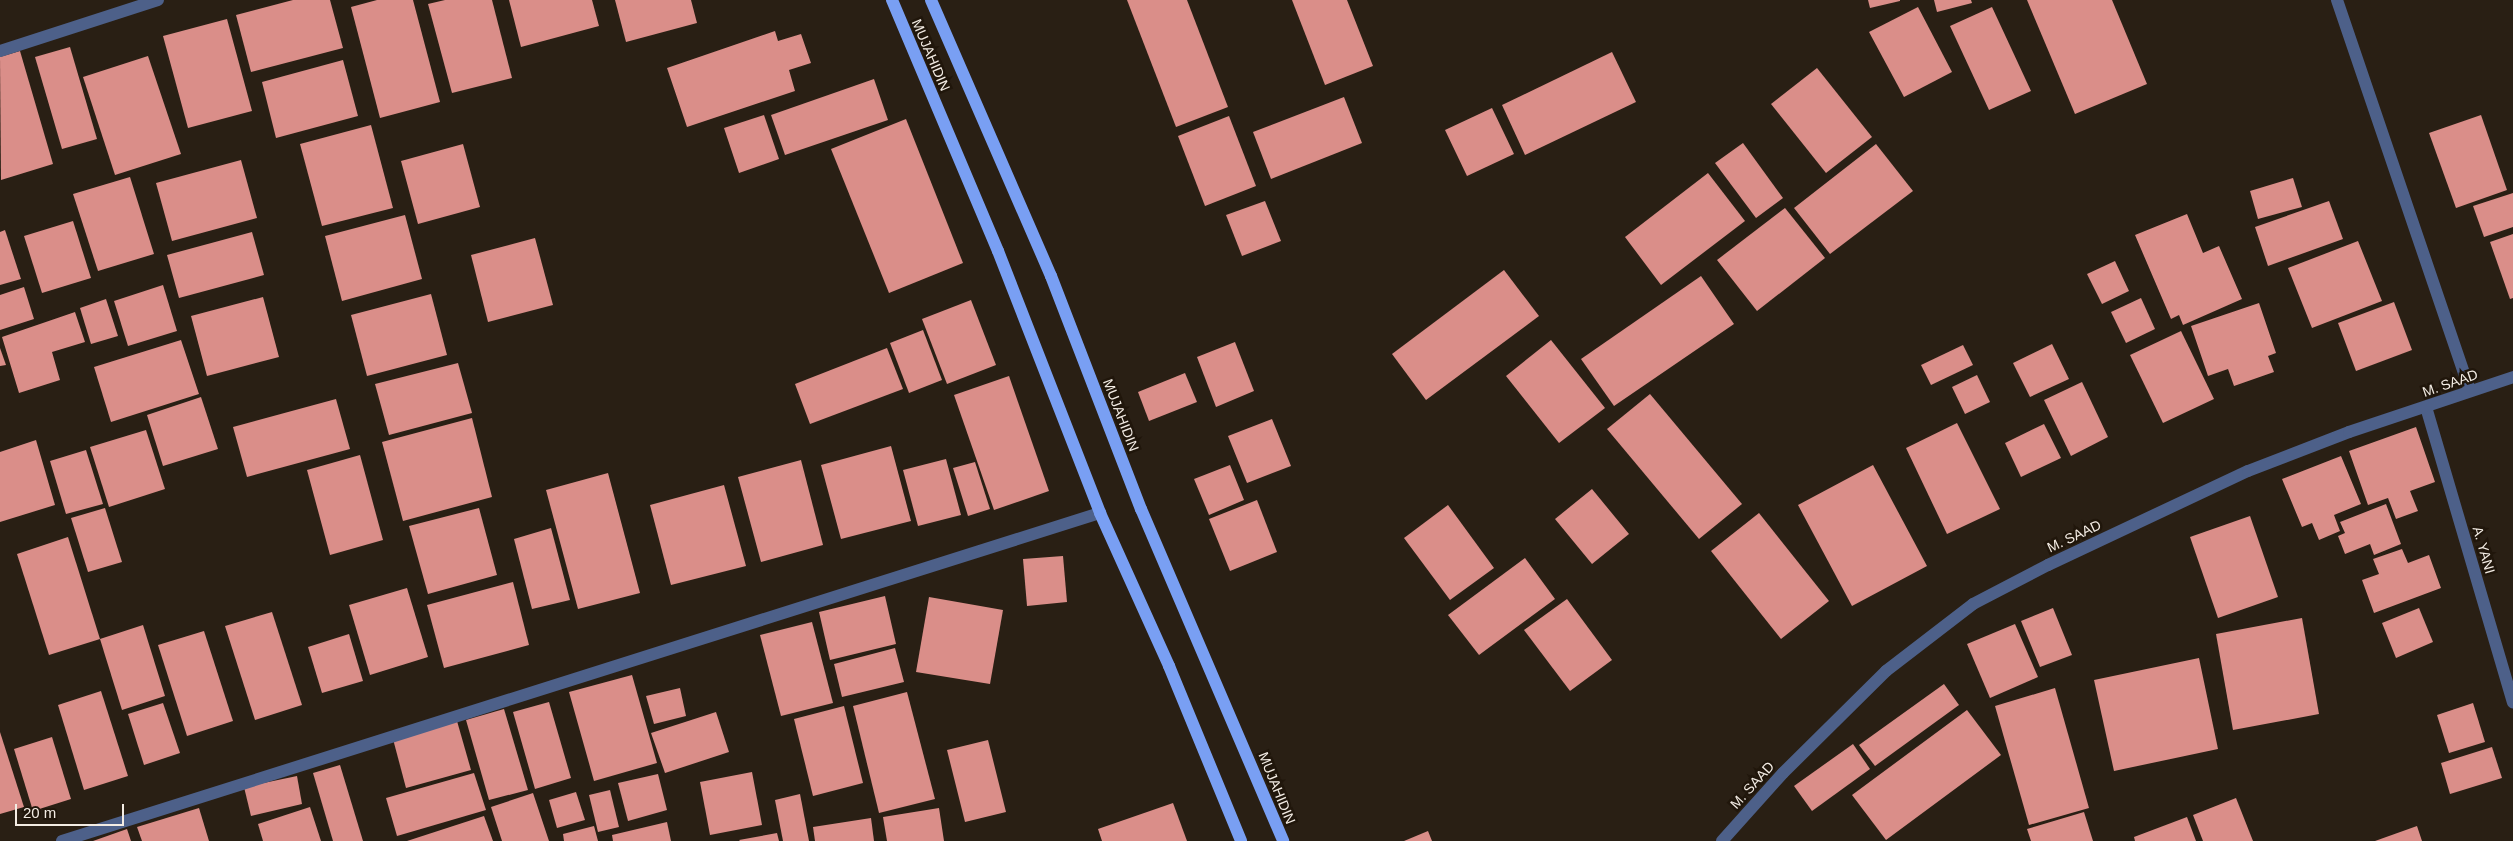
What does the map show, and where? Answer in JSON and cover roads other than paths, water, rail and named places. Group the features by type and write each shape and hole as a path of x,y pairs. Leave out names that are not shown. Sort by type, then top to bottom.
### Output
{"main road":[{"name":"MUJAHIDIN","path":"892,0 998,251 1100,513 1169,666 1241,841"},
{"name":"MUJAHIDIN","path":"932,0 1050,276 1141,509 1283,841"}],"street":[{"path":"0,51 158,0"},
{"path":"2336,0 2470,392"},
{"name":"M. SAAD","path":"1722,841 1782,773 1886,671 1973,604 2048,564 2241,474 2513,377"},
{"name":"A. YANI","path":"2426,407 2513,702"},
{"path":"62,841 1100,513"}]}
